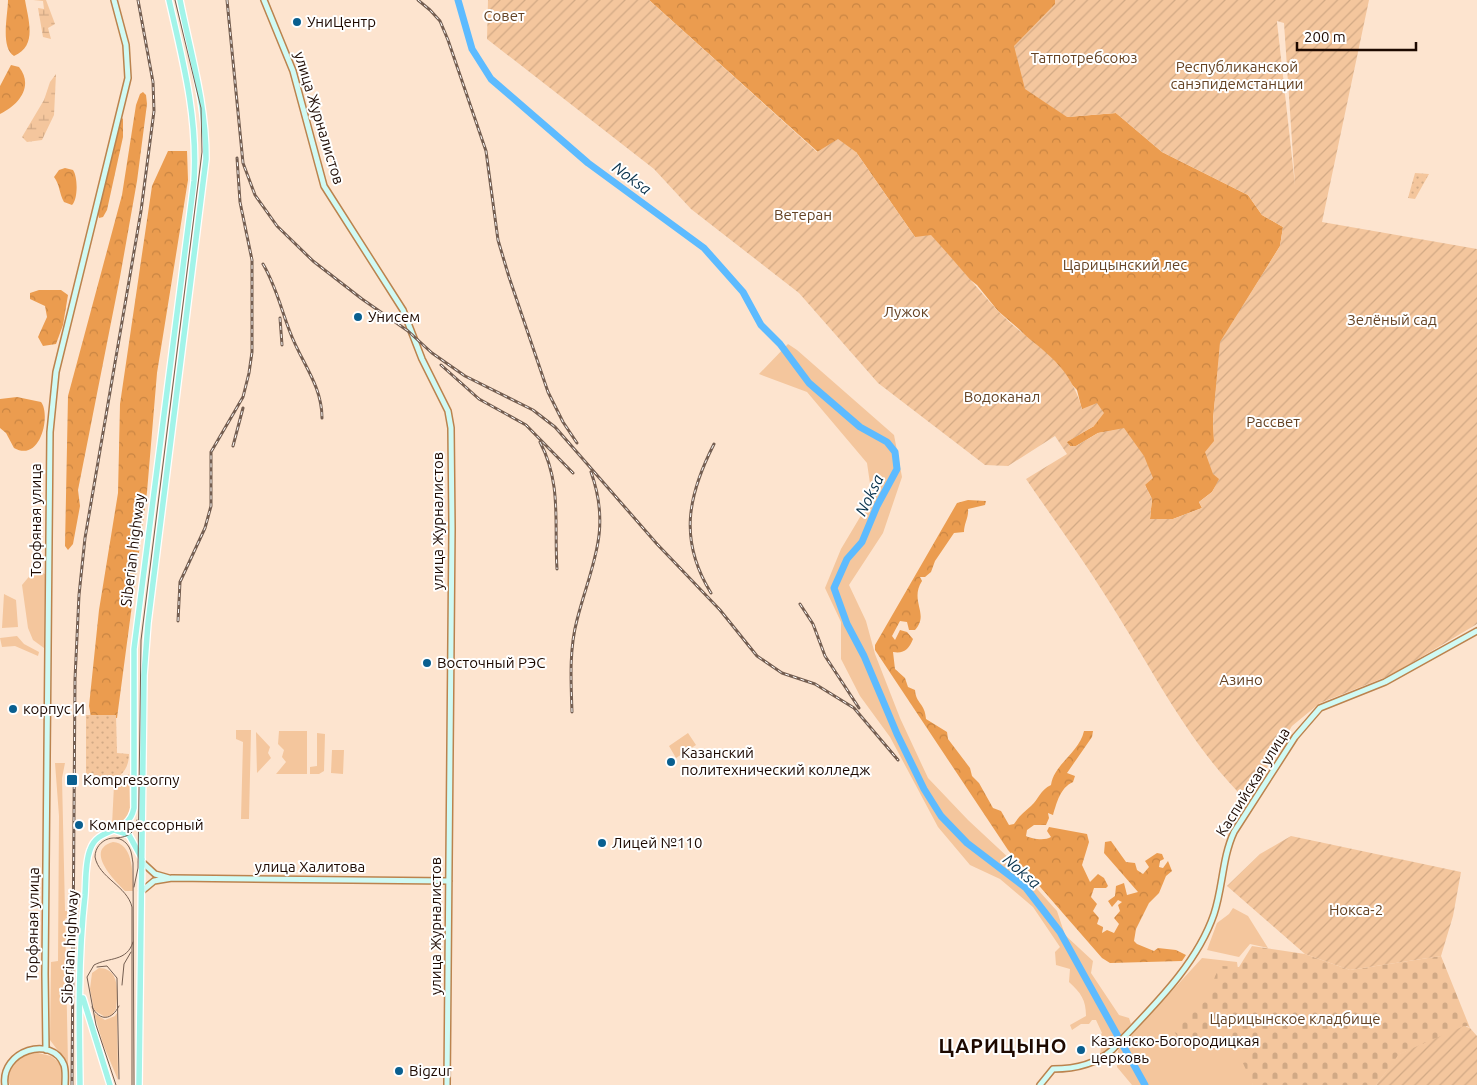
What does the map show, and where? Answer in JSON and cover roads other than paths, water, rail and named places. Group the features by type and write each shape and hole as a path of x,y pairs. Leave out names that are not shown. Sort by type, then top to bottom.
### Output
{"main road":[{"name":"Siberian highway","path":"80,1085 82,918 90,849 98,838 130,821 134,808 134,649 196,150 194,114 169,0"},
{"name":"Siberian highway","path":"139,1085 144,675 149,606 206,159 206,130 202,96 180,0"},
{"path":"112,830 129,836 142,862"},
{"path":"80,986 87,1017 110,1085"}],"street":[{"name":"Торфяная улица","path":"46,1050 50,432 56,372 128,78 126,45 114,0"},
{"name":"улица Журналистов","path":"264,0 293,71 324,186 403,310 422,359 448,411 452,518 447,1085"},
{"name":"Каспийская улица","path":"1040,1085 1053,1069 1068,1069 1086,1065 1101,1059 1112,1050 1197,952 1214,914 1227,847 1274,768 1310,718 1320,708 1385,682 1477,631"},
{"path":"142,862 155,874 172,878"},
{"path":"142,891 150,882 172,878"},
{"name":"улица Халитова","path":"172,878 449,881"},
{"path":"0,1072 18,1053 29,1050 46,1050 57,1056 64,1064 65,1085"},
{"path":"5,1067 3,1074 5,1085"}],"waterway":[{"name":"Noksa","path":"458,0 472,49 491,79 588,163 704,248 743,292 761,325 780,344 809,383 860,427 887,442 895,452 897,469 877,506 862,542 847,559 834,588 847,624 864,656 897,734 924,789 941,816 967,843 1026,888 1060,932 1145,1085"}],"tram line":[{"path":"134,887 138,868 141,640 202,152 201,108 175,0"},
{"path":"116,838 131,834 137,820"},
{"path":"132,1085 132,907 125,893 102,871 95,857 99,845 103,841 114,838 125,842 129,847 133,863 134,1085"},
{"path":"116,1085 96,1025 87,977 94,965 122,956 133,942"},
{"path":"122,985 124,964 131,952"},
{"path":"97,967 107,966 117,978 119,1079"},
{"path":"92,1007 99,1015 106,1017 113,1014 119,1006"}],"railway":[{"path":"72,1085 75,679 79,595 85,538 141,211 154,111 153,82 138,0"},
{"path":"227,0 243,163 255,195 277,226 313,261 362,299 408,331 432,353 465,376 533,410 555,427 657,544 720,610 757,656 782,673 815,684 854,708 898,760"},
{"path":"418,0 440,21 448,40 486,151 498,240 509,277 548,392 563,422 577,443"},
{"path":"178,621 180,582 205,528 211,506 211,452 243,397 252,352 252,260 240,202 237,158"},
{"path":"263,264 275,289 295,343 315,384 319,395 322,418"},
{"path":"280,318 282,345"},
{"path":"441,365 479,399 526,425 573,473"},
{"path":"233,446 243,408"},
{"path":"540,442 552,473 556,504 557,569"},
{"path":"711,593 694,555 690,519 698,482 714,444"},
{"path":"572,712 571,666 574,631 593,565 599,530 600,512 591,472"},
{"path":"800,604 813,624 825,656 859,708"}],"place":[{"name":"УниЦентр","path":"297,22"},
{"name":"Унисем","path":"358,317"},
{"name":"Восточный РЭС","path":"427,663"},
{"name":"корпус И","path":"13,709"},
{"name":"Казанский политехнический колледж","path":"671,762"},
{"name":"Kompressorny","path":"72,780"},
{"name":"Компрессорный","path":"79,825"},
{"name":"Лицей №110","path":"602,843"},
{"name":"Казанско-Богородицкая церковь","path":"1081,1050"},
{"name":"Bigzur","path":"399,1071"}],"district":[{"name":"ЦАРИЦЫНО","path":"1003,1046"}],"park label":[{"name":"Совет","path":"504,16"},
{"name":"Татпотребсоюз","path":"1084,58"},
{"name":"Республиканской санэпидемстанции","path":"1237,76"},
{"name":"Ветеран","path":"803,215"},
{"name":"Царицынский лес","path":"1125,265"},
{"name":"Лужок","path":"906,312"},
{"name":"Зелёный сад","path":"1392,320"},
{"name":"Водоканал","path":"1002,397"},
{"name":"Рассвет","path":"1273,422"},
{"name":"Азино","path":"1241,680"},
{"name":"Нокса-2","path":"1356,910"},
{"name":"Царицынское кладбище","path":"1295,1019"}]}
